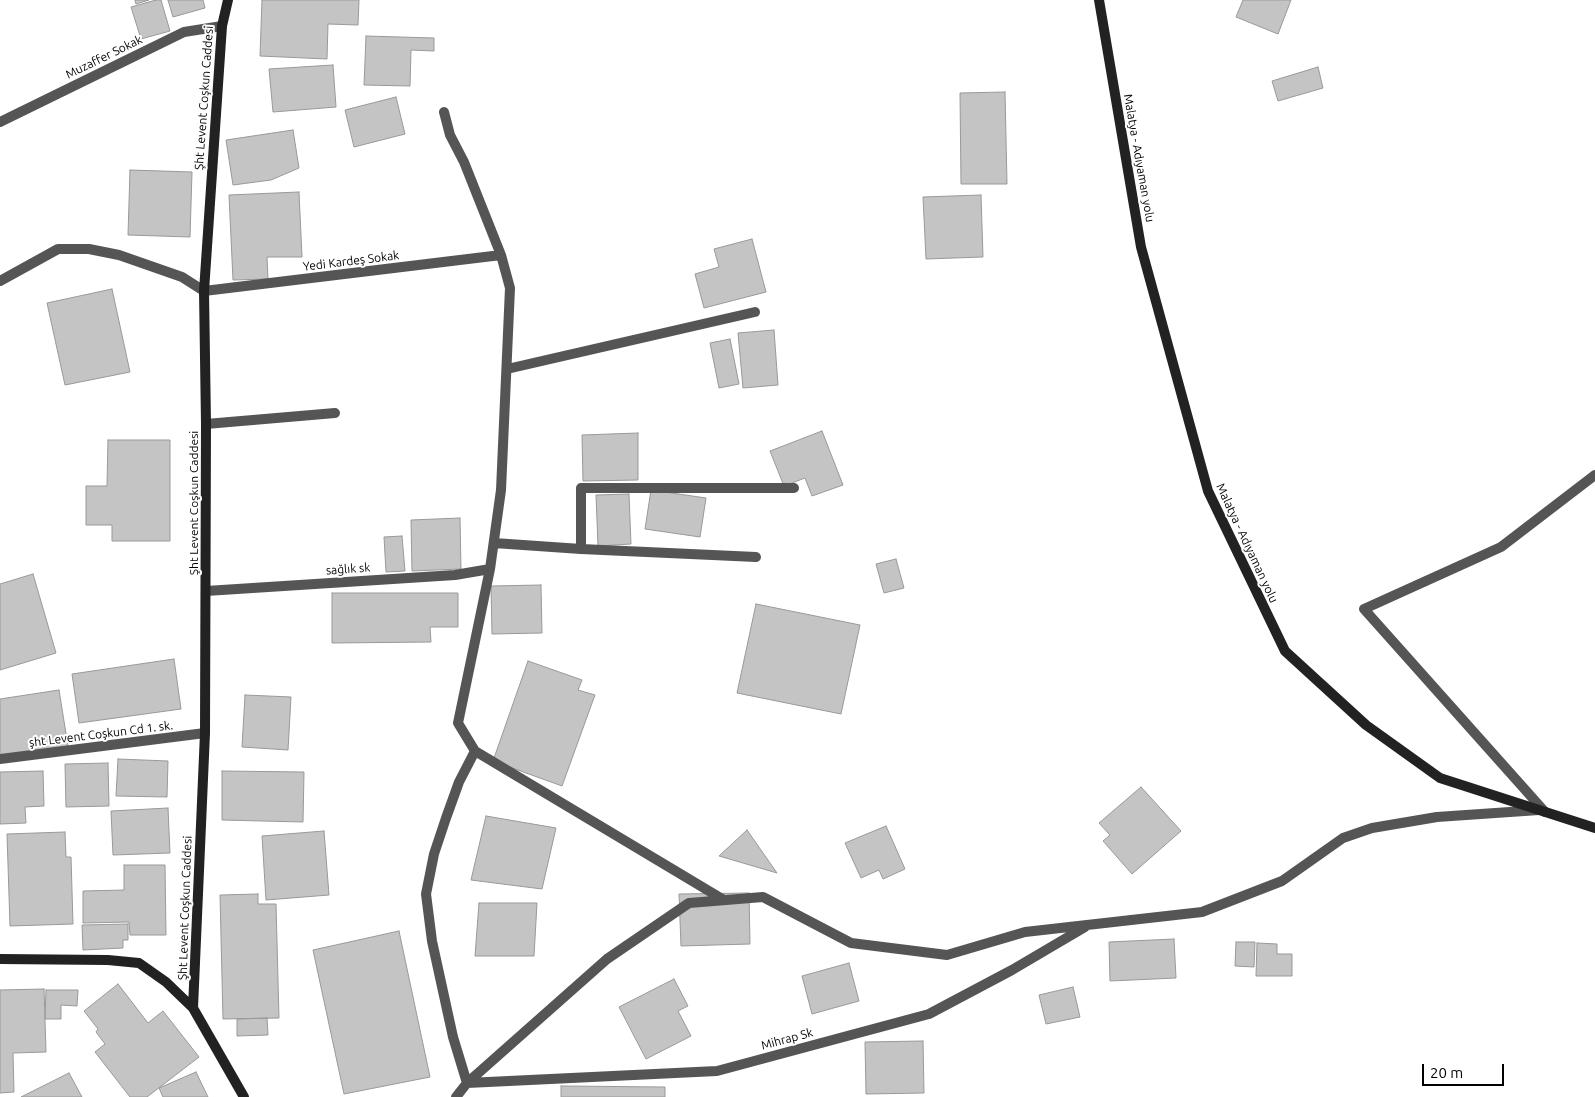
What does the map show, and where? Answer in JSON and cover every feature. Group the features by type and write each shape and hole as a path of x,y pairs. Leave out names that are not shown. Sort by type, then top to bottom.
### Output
{"main road":[{"name":"Şht Levent Coşkun Caddesi","path":"193,1008 205,733 206,424 204,292 222,26 228,0"},
{"name":"Malatya - Adıyaman yolu","path":"1098,0 1141,247 1208,491 1284,651 1366,725 1440,778 1595,828"},
{"path":"0,959 108,960 139,963 166,982 193,1008 244,1097"}],"street":[{"name":"Muzaffer Sokak","path":"0,122 184,32 222,26"},
{"path":"444,112 450,135 464,162 501,256 510,288 501,490 490,569 458,723 475,752 724,900"},
{"path":"0,281 58,249 89,249 119,255 156,266 182,277 204,292"},
{"name":"Yedi Kardeş Sokak","path":"204,292 501,256"},
{"path":"507,369 755,312"},
{"path":"206,424 335,413"},
{"path":"1543,811 1364,609 1501,547 1595,474"},
{"path":"580,549 580,488 794,488"},
{"path":"494,543 756,557"},
{"name":"sağlık sk","path":"206,591 455,575 490,569"},
{"name":"şht Levent Coşkun Cd 1. sk.","path":"0,758 205,733"},
{"path":"467,1084 453,1037 432,941 426,894 434,854 446,818 459,782 475,752"},
{"path":"456,1097 467,1084 607,959 689,903 763,897 851,943 947,955 1025,932 1202,912 1282,881 1343,838 1372,828 1437,817 1543,811"},
{"name":"Mihrap Sk","path":"467,1084 717,1071 929,1014 1012,970 1089,924"}],"building":[{"path":"135,0 149,0 136,4"},
{"path":"161,0 170,31 141,39 131,7"},
{"path":"168,0 203,0 205,8 173,17"},
{"path":"262,0 359,0 358,25 328,24 327,59 260,56"},
{"path":"1243,0 1291,0 1278,34 1236,17"},
{"path":"366,36 434,38 434,51 411,50 410,86 364,85"},
{"path":"333,65 336,107 273,112 269,69"},
{"path":"1318,67 1323,88 1278,101 1272,81"},
{"path":"1005,92 1007,184 961,184 960,93"},
{"path":"396,97 405,134 354,147 345,110"},
{"path":"293,130 299,168 271,180 233,185 226,140"},
{"path":"130,170 192,172 190,237 128,235"},
{"path":"299,192 302,257 267,257 268,279 233,280 229,195"},
{"path":"981,195 983,257 926,259 923,197"},
{"path":"752,239 766,292 704,308 695,274 719,267 714,249"},
{"path":"112,289 130,372 65,385 47,303"},
{"path":"774,330 778,385 743,388 738,333"},
{"path":"730,339 739,384 719,388 710,343"},
{"path":"822,431 843,485 812,496 805,478 784,486 770,451"},
{"path":"638,433 638,480 583,481 582,435"},
{"path":"108,440 170,440 170,541 112,541 112,525 86,525 86,486 107,486"},
{"path":"651,490 706,498 700,537 645,529"},
{"path":"629,494 631,544 598,546 596,495"},
{"path":"460,518 461,569 412,571 411,520"},
{"path":"402,536 405,571 386,572 384,537"},
{"path":"896,559 904,588 884,593 876,564"},
{"path":"33,574 56,653 0,670 0,584"},
{"path":"541,585 542,633 492,634 491,586"},
{"path":"332,593 458,593 458,627 430,627 431,642 332,643"},
{"path":"756,604 860,625 841,714 737,693"},
{"path":"174,659 181,709 79,723 72,674"},
{"path":"528,661 582,680 578,690 595,695 562,786 493,761"},
{"path":"59,690 68,746 0,756 0,699"},
{"path":"245,695 291,697 288,750 242,747"},
{"path":"118,759 168,761 167,797 116,796"},
{"path":"108,763 109,806 66,807 65,764"},
{"path":"43,771 44,806 25,807 26,823 0,824 0,772"},
{"path":"222,771 304,772 303,822 222,820"},
{"path":"1141,787 1181,831 1132,874 1103,841 1110,835 1099,823"},
{"path":"168,808 170,853 113,855 111,811"},
{"path":"486,816 556,828 542,889 471,880"},
{"path":"886,826 905,869 883,879 879,870 861,878 845,843"},
{"path":"747,830 777,873 719,856"},
{"path":"324,831 329,895 266,900 262,836"},
{"path":"65,832 66,857 71,857 73,924 10,926 7,834"},
{"path":"124,865 165,865 166,935 130,935 129,922 83,923 83,891 124,890"},
{"path":"749,893 750,944 681,946 679,894"},
{"path":"258,894 258,904 276,904 279,1018 223,1019 220,895"},
{"path":"479,903 537,903 534,956 475,956"},
{"path":"128,924 128,940 123,940 123,948 83,950 82,925"},
{"path":"399,931 430,1077 344,1094 313,950"},
{"path":"1174,939 1176,978 1110,981 1109,942"},
{"path":"1236,942 1255,942 1254,967 1235,966"},
{"path":"1257,943 1277,944 1277,954 1292,954 1292,976 1256,976"},
{"path":"849,963 859,1001 812,1014 802,976"},
{"path":"674,979 688,1006 678,1011 691,1036 646,1059 619,1007"},
{"path":"118,984 148,1023 163,1011 199,1057 147,1097 130,1097 95,1052 105,1044 96,1032 98,1029 84,1011"},
{"path":"1073,987 1080,1017 1046,1024 1039,995"},
{"path":"44,989 46,1052 13,1053 14,1092 0,1093 0,990"},
{"path":"46,990 78,990 77,1006 61,1005 61,1019 45,1019"},
{"path":"267,1018 268,1035 237,1036 237,1019"},
{"path":"923,1041 924,1093 866,1094 865,1042"},
{"path":"196,1072 208,1097 163,1097 159,1088"},
{"path":"69,1073 82,1097 21,1097"},
{"path":"561,1086 665,1087 665,1097 561,1097"}]}
